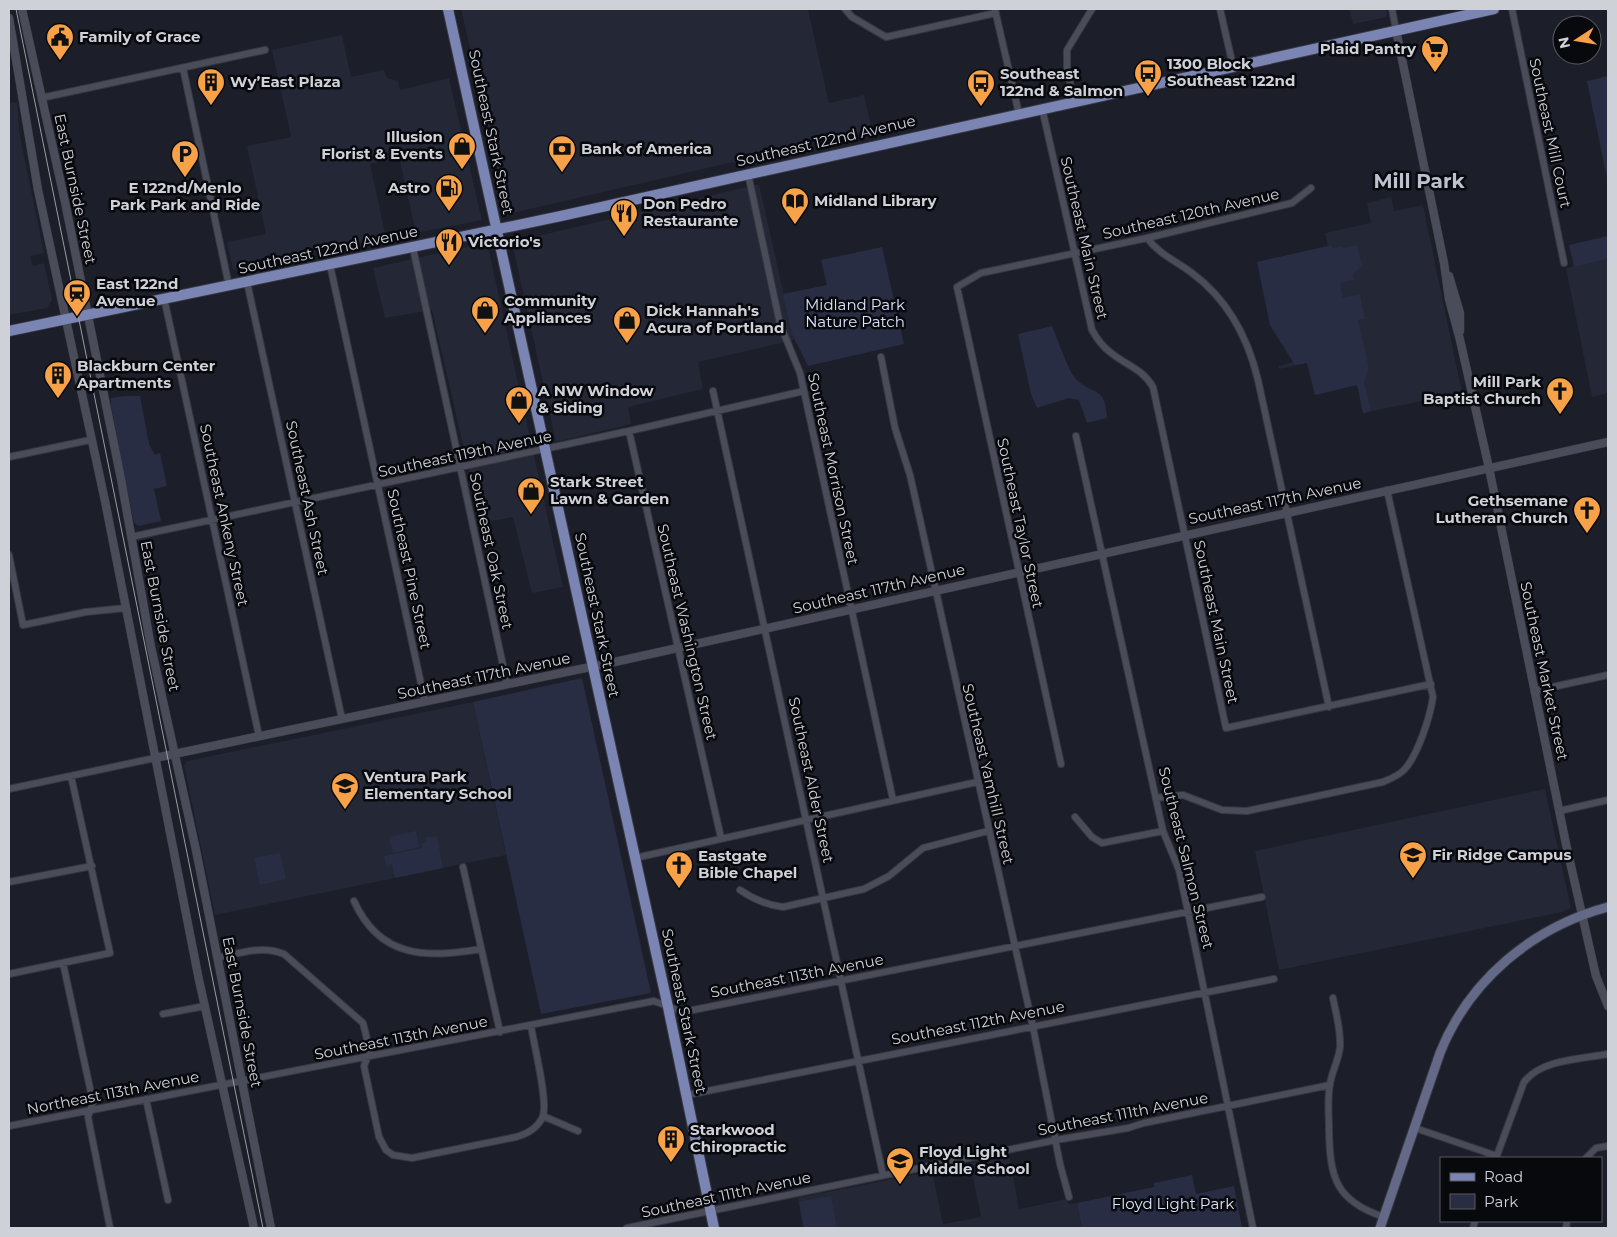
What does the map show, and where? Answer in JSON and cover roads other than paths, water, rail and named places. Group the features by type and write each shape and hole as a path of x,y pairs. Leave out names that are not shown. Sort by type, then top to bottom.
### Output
{"main road":[{"name":"Southeast Stark Street","path":"448,9 668,1007 714,1228"},
{"name":"Southeast 122nd Avenue","path":"9,331 497,230 1489,9"},
{"path":"1380,1228 1445,1042 1457,1019 1475,992 1497,967 1527,944 1558,926 1608,907"}],"street":[{"name":"East Burnside Street","path":"22,9 88,314 151,647 175,754 272,1228"},
{"path":"846,9 852,16 886,37 996,11 1019,114"},
{"path":"1074,101 1067,69 1067,50 1092,9"},
{"path":"1220,9 1233,66"},
{"name":"Southeast Market Street","path":"1392,9 1444,263 1460,313 1460,340 1489,468 1559,810 1596,976 1608,1006"},
{"name":"Southeast Mill Court","path":"1512,9 1564,263"},
{"path":"9,18 38,190 126,608 221,1086 254,1228"},
{"path":"41,98 265,50"},
{"path":"183,68 229,286"},
{"name":"Southeast Main Street","path":"1042,108 1092,330 1101,344 1111,353 1142,373 1153,387 1226,728 1329,707"},
{"name":"Southeast Morrison Street","path":"748,174 780,324 784,338 797,365 804,391 850,610 893,800"},
{"name":"Southeast 120th Avenue","path":"956,287 981,273 1147,238 1292,203 1312,188"},
{"path":"1147,238 1156,250 1206,284 1230,314 1238,328 1256,373 1329,707 1431,684"},
{"name":"Southeast Oak Street","path":"413,248 507,684"},
{"name":"Southeast Pine Street","path":"330,265 425,702"},
{"name":"Southeast Ash Street","path":"247,282 342,719"},
{"name":"Southeast Taylor Street","path":"956,287 1061,764"},
{"name":"Southeast Ankeny Street","path":"164,298 260,736"},
{"name":"Southeast Yamhill Street","path":"881,356 894,428 910,475 1069,1197"},
{"name":"Southeast Alder Street","path":"713,391 883,1175"},
{"name":"Southeast 119th Avenue","path":"130,537 630,432 804,391"},
{"name":"Southeast Washington Street","path":"630,432 720,838"},
{"name":"Southeast Salmon Street","path":"1076,436 1163,831 1179,870 1206,992 1253,1228"},
{"path":"9,457 90,440"},
{"name":"Southeast 117th Avenue","path":"155,758 593,667 1608,442"},
{"path":"1156,798 1183,795 1222,810 1247,811 1383,782 1402,772 1408,766 1432,708 1433,697 1387,490"},
{"path":"9,555 23,625 86,612 126,608"},
{"path":"1534,691 1608,675"},
{"path":"9,789 155,758"},
{"path":"9,974 110,953 71,776"},
{"path":"635,858 977,782"},
{"path":"1559,810 1608,800"},
{"path":"1075,816 1084,830 1102,843 1163,831"},
{"path":"740,890 752,898 771,906 794,905 823,899 877,884 923,848 988,831"},
{"path":"9,882 92,866"},
{"path":"464,867 500,1032"},
{"name":"Southeast 113th Avenue","path":"221,1086 654,1002 683,1012 1262,897"},
{"path":"354,901 369,926 389,943 405,951 437,955 481,949"},
{"path":"217,958 258,949 268,949 284,954 358,1017 368,1036 370,1051 364,1066 380,1137 386,1150 393,1155 412,1158 528,1134 542,1116 544,1099 530,1026"},
{"path":"63,963 93,1102 88,1117 110,1228"},
{"name":"Southeast 112th Avenue","path":"687,1095 1274,979"},
{"path":"1333,998 1340,1033 1340,1048 1330,1085 1330,1156 1335,1181 1343,1192 1359,1207 1384,1217"},
{"path":"163,1014 205,1006"},
{"path":"1415,1128 1496,1157 1524,1082 1528,1076 1547,1066 1608,1054"},
{"name":"Southeast 111th Avenue","path":"627,1228 1056,1140 1128,1128 1228,1105 1330,1085"},
{"name":"Northeast 113th Avenue","path":"9,1126 91,1109 221,1086"},
{"path":"146,1099 168,1200"},
{"path":"542,1116 578,1131"},
{"path":"1587,1157 1596,1148 1608,1146"}],"tram line":[{"path":"16,9 263,1228"}],"place":[{"name":"Family of Grace","path":"60,61"},
{"name":"Plaid Pantry","path":"1435,73"},
{"name":"1300 Block Southeast 122nd","path":"1148,97"},
{"name":"Wy’East Plaza","path":"211,106"},
{"name":"Southeast 122nd & Salmon","path":"981,107"},
{"name":"Illusion Florist & Events","path":"462,170"},
{"name":"Bank of America","path":"562,173"},
{"name":"E 122nd/Menlo Park Park and Ride","path":"185,178"},
{"name":"Astro","path":"449,212"},
{"name":"Midland Library","path":"795,225"},
{"name":"Don Pedro Restaurante","path":"624,237"},
{"name":"Victorio's","path":"449,266"},
{"name":"East 122nd Avenue","path":"77,317"},
{"name":"Community Appliances","path":"485,334"},
{"name":"Dick Hannah's Acura of Portland","path":"627,344"},
{"name":"Blackburn Center Apartments","path":"58,399"},
{"name":"Mill Park Baptist Church","path":"1560,415"},
{"name":"A NW Window & Siding","path":"519,424"},
{"name":"Stark Street Lawn & Garden","path":"531,515"},
{"name":"Gethsemane Lutheran Church","path":"1587,534"},
{"name":"Ventura Park Elementary School","path":"345,810"},
{"name":"Fir Ridge Campus","path":"1413,879"},
{"name":"Eastgate Bible Chapel","path":"679,889"},
{"name":"Starkwood Chiropractic","path":"671,1163"},
{"name":"Floyd Light Middle School","path":"900,1185"}],"district":[{"name":"Mill Park","path":"1419,181"}],"park label":[{"name":"Midland Park Nature Patch","path":"855,314"},
{"name":"Floyd Light Park","path":"1173,1204"}]}
